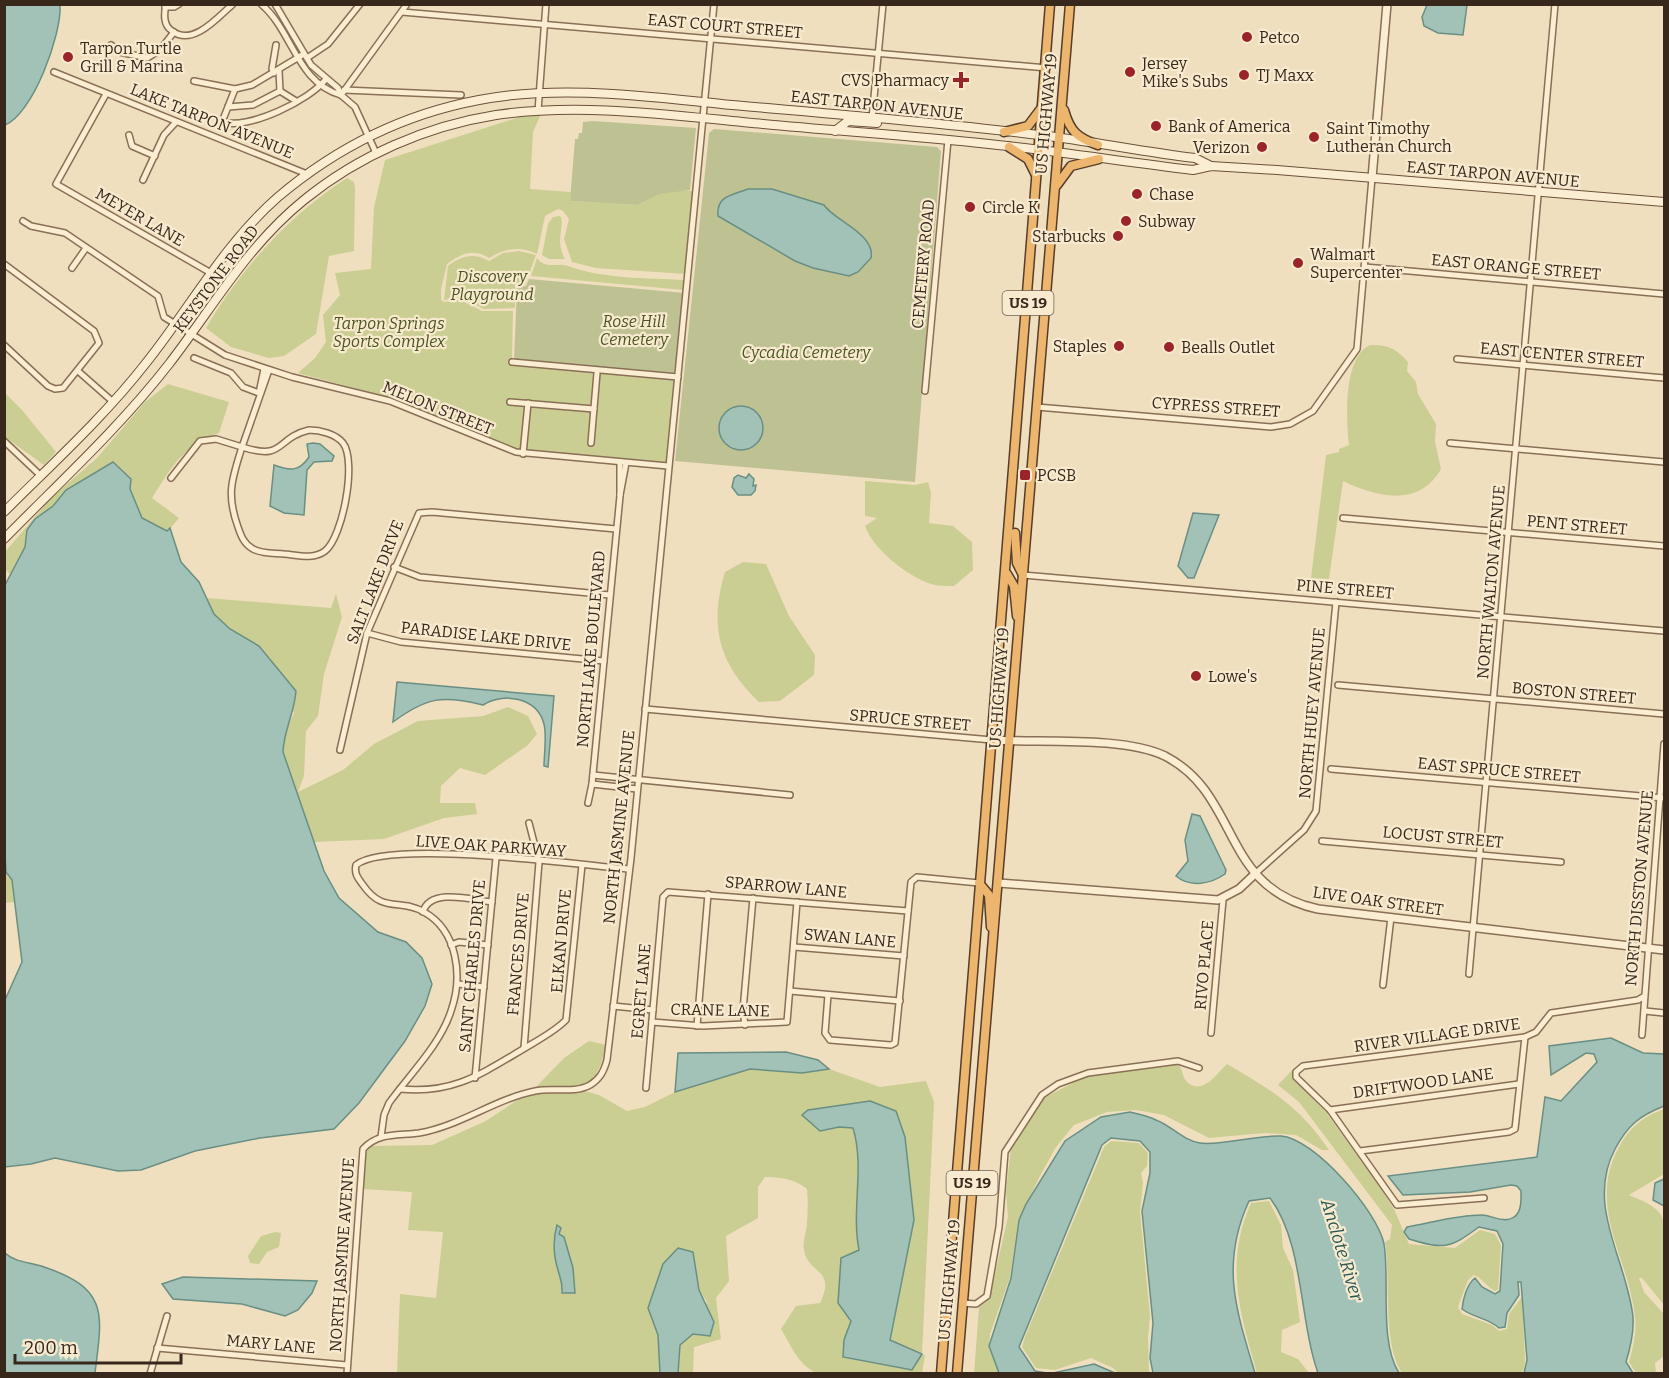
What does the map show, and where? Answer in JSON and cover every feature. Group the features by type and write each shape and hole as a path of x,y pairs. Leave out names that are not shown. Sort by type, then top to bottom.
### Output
{"highway":[{"name":"US HIGHWAY 19","path":"941,1374 979,883 1013,500 1050,4"},
{"name":"US HIGHWAY 19","path":"957,1374 1070,4"},
{"path":"1062,105 1068,126 1076,136 1098,145"},
{"path":"1004,132 1028,126 1044,106"},
{"path":"1009,147 1028,159 1038,180"},
{"path":"1055,188 1071,166 1078,162 1099,159"},
{"path":"1013,500 1016,558 1023,575"},
{"path":"1007,574 1014,586 1019,628"},
{"path":"979,883 989,895 992,955"}],"main road":[{"name":"EAST TARPON AVENUE","path":"538,93 582,93 705,102 1041,135 1195,158 1211,166"},
{"name":"KEYSTONE ROAD","path":"4,512 144,366 211,273 251,223 307,174 370,136 438,110 480,99 538,93"},
{"name":"EAST TARPON AVENUE","path":"538,111 588,111 704,119 948,140 1193,170 1211,166 1665,202"},
{"name":"KEYSTONE ROAD","path":"4,539 129,411 191,333 249,253 280,220 331,180 376,153 453,124 493,116 538,111"},
{"path":"835,131 848,121 879,123 888,119"}],"street":[{"path":"179,4 174,7 166,5 165,20 174,32 186,36 194,34 233,4"},
{"path":"261,4 280,27 304,70 322,85 343,93 461,95"},
{"path":"194,81 234,89 252,85 297,58 328,45 360,4"},
{"path":"343,93 407,4"},
{"path":"538,111 546,4"},
{"name":"NORTH JASMINE AVENUE","path":"347,1374 363,1149 372,1140 442,1127 536,1090 580,1089 590,1085 601,1076 605,1068 629,869 714,4"},
{"path":"872,117 883,4"},
{"path":"1365,267 1387,4"},
{"name":"NORTH WALTON AVENUE","path":"1469,974 1555,4"},
{"path":"268,10 275,5 306,56 355,107 376,153"},
{"name":"EAST COURT STREET","path":"402,12 1047,68"},
{"path":"280,27 286,22"},
{"path":"111,45 120,52 147,58 160,50 174,32"},
{"path":"289,41 295,37"},
{"path":"276,45 272,69 276,72 280,90 296,101"},
{"name":"LAKE TARPON AVENUE","path":"54,72 307,174"},
{"path":"234,89 222,122 251,123 268,117 296,101 322,85 326,79"},
{"path":"228,107 253,105 280,90"},
{"name":"MEYER LANE","path":"106,94 56,184 211,273"},
{"path":"143,180 164,135 176,122"},
{"path":"129,135 129,142 133,147 155,156"},
{"name":"CEMETERY ROAD","path":"925,391 948,140"},
{"path":"23,221 31,226 61,231 158,296 162,315 175,324"},
{"path":"72,268 86,248"},
{"path":"4,264 95,332 99,345 63,388 53,389 4,345"},
{"name":"EAST ORANGE STREET","path":"1365,267 1665,294"},
{"name":"CYPRESS STREET","path":"1037,407 1271,427 1287,425 1302,419 1318,407 1357,349 1365,267"},
{"name":"MELON STREET","path":"175,324 220,352 267,369 388,400 523,454 668,466"},
{"path":"194,358 231,373 243,387 260,393"},
{"name":"EAST CENTER STREET","path":"1457,359 1665,378"},
{"path":"512,363 678,377"},
{"path":"171,478 200,441 213,438 242,447 262,453 270,453 295,435 309,430 326,433 342,441 348,459 343,518 326,550 312,556 256,550 245,543 230,501 231,482 242,447 260,393 267,369"},
{"path":"78,371 112,401"},
{"path":"591,443 597,373"},
{"path":"510,402 594,409"},
{"path":"523,454 528,404"},
{"path":"4,441 40,476"},
{"path":"1450,443 1665,462"},
{"name":"NORTH LAKE BOULEVARD","path":"588,803 593,775 623,462"},
{"name":"SALT LAKE DRIVE","path":"340,750 367,633 415,518 422,512 616,530"},
{"name":"PENT STREET","path":"1343,518 1665,546"},
{"path":"394,567 420,577 610,595"},
{"name":"PINE STREET","path":"1023,575 1665,631"},
{"name":"NORTH HUEY AVENUE","path":"1256,873 1304,830 1316,811 1336,602"},
{"name":"PARADISE LAKE DRIVE","path":"367,633 401,642 604,661"},
{"name":"BOSTON STREET","path":"1338,686 1665,714"},
{"name":"SPRUCE STREET","path":"645,709 992,740 1138,748 1164,756 1187,770 1202,784 1239,852 1256,873"},
{"name":"NORTH DISSTON AVENUE","path":"1642,1035 1645,1011 1643,997 1647,984 1665,744"},
{"name":"EAST SPRUCE STREET","path":"1331,769 1662,798"},
{"path":"593,775 790,795"},
{"path":"592,784 637,789"},
{"name":"FRANCES DRIVE","path":"524,1048 539,862 529,823"},
{"name":"LOCUST STREET","path":"1322,841 1561,862"},
{"name":"LIVE OAK PARKWAY","path":"423,912 377,901 357,876 355,868 358,862 415,853 629,869"},
{"name":"SAINT CHARLES DRIVE","path":"475,1078 496,858"},
{"name":"ELKAN DRIVE","path":"524,1048 566,1020 582,865"},
{"path":"999,883 1223,900 1256,873"},
{"name":"LIVE OAK STREET","path":"1256,873 1273,890 1294,902 1318,909 1665,951"},
{"path":"828,995 825,1033 830,1040 891,1045 897,1041 912,882 917,877 979,883"},
{"name":"SPARROW LANE","path":"663,897 672,891 908,911"},
{"path":"697,1026 708,894"},
{"path":"381,1137 386,1110 447,1022 458,984 451,945 436,922 423,912 427,904 437,897 492,902"},
{"name":"EGRET LANE","path":"646,1088 663,897"},
{"path":"745,1025 743,1010 753,898"},
{"name":"RIVO PLACE","path":"1211,1033 1223,900"},
{"path":"797,902 790,991 900,1001"},
{"path":"1383,986 1391,917"},
{"path":"451,945 459,942 488,945"},
{"name":"SWAN LANE","path":"794,947 904,956"},
{"path":"458,984 484,987"},
{"name":"CRANE LANE","path":"652,1022 697,1026 787,1022 790,991"},
{"name":"RIVER VILLAGE DRIVE","path":"1330,1110 1296,1077 1296,1072 1303,1066 1525,1037 1536,1032 1545,1017 1551,1013 1638,1000 1643,997"},
{"name":"CRANE LANE","path":"613,1006 653,1010"},
{"path":"1645,1011 1665,1013"},
{"path":"1360,1151 1509,1132 1516,1125 1525,1037"},
{"path":"400,1089 445,1088 475,1078 524,1048"},
{"path":"962,1303 976,1304 987,1296 999,1227 1005,1152 1045,1092 1069,1079 1088,1073 1179,1060 1199,1068"},
{"name":"DRIFTWOOD LANE","path":"1330,1110 1519,1084"},
{"path":"1330,1110 1397,1205 1484,1198"},
{"path":"150,1374 167,1316"},
{"name":"MARY LANE","path":"157,1348 347,1365"}],"green space":[{"name":"Tarpon Springs Sports Complex","path":"541,114 533,132 530,189 571,192 570,201 638,205 660,194 675,190 694,191 686,274 596,268 572,262 564,239 569,219 563,211 558,209 545,216 537,254 512,249 489,258 472,253 457,257 447,264 441,289 441,300 444,302 460,300 482,311 513,311 512,359 509,359 509,365 675,380 666,463 517,449 395,399 298,373 315,358 326,342 323,315 340,295 335,273 371,269 374,207 385,160 526,115"},
{"path":"583,122 696,128 690,190 660,194 638,205 570,201 575,139 578,139 579,133 582,133"},
{"name":"Cycadia Cemetery","path":"714,129 937,147 941,151 915,482 675,461 709,133"},
{"path":"347,178 354,182 355,188 354,251 329,256 316,334 284,356 269,358 231,347 206,328 235,285 268,245 305,209"},
{"path":"560,216 562,223 560,246 565,259 549,259 542,255 548,224 553,217"},
{"name":"Discovery Playground","path":"519,251 536,255 525,285 515,284 515,308 484,309 460,297 444,300 448,266 463,258 473,256 489,261 503,253"},
{"path":"537,258 548,265 564,265 611,276 685,280 684,290 531,276"},
{"name":"Rose Hill Cemetery","path":"529,279 685,293 675,376 514,361 517,286 526,286"},
{"path":"1370,345 1391,348 1408,362 1407,371 1416,382 1418,394 1436,424 1435,442 1441,469 1421,490 1396,496 1383,495 1343,481 1329,579 1311,578 1326,455 1339,452 1339,449 1349,445 1347,405 1351,375 1361,352"},
{"path":"168,384 229,402 219,433 187,451 172,467 152,498 179,518 168,531 142,518 130,489 104,466 99,473 66,490 53,506 35,519 27,530 25,547 10,574 5,569 5,552 51,498 97,458 145,402"},
{"path":"5,393 56,452 44,465 5,437"},
{"path":"865,481 915,485 928,482 931,493 929,523 953,526 972,542 973,570 954,586 940,586 912,575 892,561 875,544 865,526 877,518 865,516"},
{"path":"743,562 766,564 789,616 815,655 814,675 780,701 759,702 734,673 721,642 718,609 725,572"},
{"path":"336,594 342,617 324,674 318,716 306,731 304,776 298,792 343,770 374,744 418,721 483,716 508,707 528,716 537,734 528,745 485,775 460,768 441,786 440,803 475,803 477,814 444,818 384,839 314,842 283,752 284,735 294,713 259,646 230,629 214,614 207,598 331,608"},
{"path":"4,854 8,877 12,880 15,902 5,903"},
{"path":"589,1041 606,1045 602,1062 590,1080 574,1086 535,1088 564,1058"},
{"path":"1178,1064 1187,1082 1193,1086 1199,1086 1209,1082 1227,1064 1271,1091 1296,1110 1329,1150 1322,1150 1296,1135 1265,1133 1209,1138 1164,1115 1136,1110 1107,1112 1074,1125 1056,1147 1018,1221 1010,1277 990,1334 989,1347 999,1373 974,1374 979,1307 987,1301 992,1287 1008,1217 1006,1191 1011,1148 1044,1098 1084,1077"},
{"path":"1294,1068 1294,1080 1325,1111 1379,1186 1394,1209 1409,1244 1455,1248 1480,1230 1495,1234 1501,1245 1498,1290 1495,1291 1474,1275 1468,1280 1458,1307 1462,1314 1492,1325 1499,1331 1507,1329 1509,1314 1522,1297 1525,1360 1524,1369 1520,1373 1402,1373 1396,1361 1389,1329 1385,1242 1390,1239 1392,1225 1299,1102 1278,1085"},
{"path":"750,1069 802,1073 829,1069 880,1087 926,1081 934,1102 922,1354 925,1355 922,1373 816,1373 799,1359 781,1329 796,1306 820,1303 825,1283 804,1250 808,1214 807,1189 787,1179 765,1177 758,1187 758,1218 726,1236 729,1281 716,1298 721,1339 694,1347 693,1373 678,1373 680,1345 693,1334 707,1302 699,1290 693,1253 679,1249 663,1264 648,1308 658,1335 660,1373 397,1373 400,1294 436,1298 443,1232 408,1230 412,1192 362,1189 364,1157 370,1146 432,1145 486,1121 519,1099 537,1094 585,1091 599,1095 627,1111 645,1107 675,1092","holes":["896,1111 914,1220 890,1340 912,1370 843,1357 844,1340 851,1321 838,1302 841,1258 859,1250 856,1220 857,1143 854,1128 839,1127 820,1131","556,1227 569,1254 572,1268 574,1283 566,1291 561,1287 562,1277 554,1247"]},
{"path":"1664,1109 1664,1174 1629,1195 1655,1208 1661,1215 1663,1223 1666,1258 1664,1305 1642,1278 1639,1278 1644,1292 1664,1314 1664,1356 1655,1363 1656,1373 1636,1373 1629,1362 1635,1334 1635,1317 1608,1213 1607,1192 1610,1171 1618,1149 1627,1135 1643,1120"},
{"path":"1111,1141 1139,1143 1148,1153 1147,1166 1141,1173 1143,1183 1140,1212 1150,1316 1149,1373 1118,1373 1113,1368 1091,1358 1055,1370 1036,1368 1022,1347 1025,1337 1104,1147"},
{"path":"1269,1201 1281,1225 1283,1248 1293,1270 1300,1322 1282,1330 1281,1352 1298,1359 1309,1373 1257,1373 1245,1330 1238,1288 1238,1247 1251,1203"},
{"path":"275,1232 281,1233 279,1247 267,1252 259,1264 250,1263 248,1256 261,1236"}],"water":[{"path":"5,4 60,5 56,34 44,72 26,106 5,125"},
{"path":"1427,5 1467,5 1463,35 1438,33 1424,26 1422,17"},
{"path":"748,189 772,189 824,205 861,235 871,249 871,258 858,272 849,276 813,268 795,261 718,216 722,200"},
{"path":"741,406 750,407 757,412 762,419 762,437 757,444 750,449 741,450 732,449 725,444 720,437 719,428 720,419 725,412 732,407"},
{"path":"307,444 320,444 334,456 332,461 314,462 307,470 304,515 284,513 270,506 274,465 289,469 298,468 309,457"},
{"path":"113,462 131,479 130,489 142,518 167,531 170,528 181,562 199,582 214,614 230,629 259,646 296,691 283,752 324,871 339,898 378,932 406,942 422,958 432,984 425,1006 405,1041 359,1103 334,1129 260,1138 195,1151 141,1170 118,1171 55,1158 5,1167 5,1000 22,962 12,880 6,872 5,854 5,585 25,547 27,530 35,519 53,506 66,490"},
{"path":"749,474 754,479 755,491 751,495 738,495 732,487 734,478 738,475 746,478"},
{"path":"1193,513 1219,515 1194,578 1188,578 1178,566"},
{"path":"397,682 554,696 548,767 544,766 544,724 540,715 527,703 509,698 483,705 456,700 435,700 416,707 393,722"},
{"path":"1192,814 1200,816 1226,870 1225,874 1207,882 1188,882 1176,876 1188,861 1185,840"},
{"path":"1611,1038 1643,1053 1664,1054 1664,1106 1641,1118 1625,1134 1615,1149 1607,1170 1604,1191 1610,1233 1633,1317 1633,1329 1626,1362 1633,1373 1524,1373 1527,1360 1521,1282 1518,1282 1519,1295 1507,1313 1505,1327 1499,1328 1462,1309 1466,1292 1475,1278 1482,1287 1495,1294 1500,1291 1503,1244 1497,1231 1479,1227 1454,1243 1439,1246 1409,1239 1404,1232 1407,1227 1463,1216 1482,1215 1510,1219 1517,1215 1521,1191 1517,1186 1511,1185 1470,1192 1403,1195 1388,1176 1537,1157 1545,1097 1561,1101 1597,1062 1594,1054 1586,1053 1551,1075 1549,1046"},
{"path":"786,1052 818,1060 829,1069 802,1073 750,1069 675,1092 678,1053"},
{"path":"870,1101 896,1111 905,1137 914,1220 890,1340 922,1354 912,1370 843,1357 844,1340 851,1321 838,1303 841,1258 859,1250 856,1220 858,1158 856,1143 853,1128 839,1127 820,1131 802,1115 808,1110"},
{"name":"Anclote River","path":"1130,1112 1153,1119 1188,1139 1200,1143 1281,1136 1295,1140 1327,1163 1343,1179 1370,1214 1384,1244 1387,1328 1393,1360 1399,1373 1318,1373 1289,1237 1281,1216 1270,1198 1249,1201 1240,1224 1233,1266 1237,1308 1255,1373 1153,1373 1150,1358 1153,1323 1142,1211 1150,1173 1150,1152 1140,1141 1111,1138 1102,1145 1019,1347 1035,1371 1047,1373 999,1373 989,1346 1011,1278 1019,1220 1026,1204 1065,1141 1101,1117"},
{"path":"1664,1179 1664,1206 1653,1200 1655,1183"},
{"path":"557,1225 561,1228 559,1234 564,1237 573,1268 575,1293 562,1293 562,1283 554,1252"},
{"path":"678,1248 693,1252 699,1290 714,1322 710,1336 693,1334 680,1345 678,1373 660,1373 658,1335 648,1308 663,1264"},
{"path":"5,1253 18,1261 65,1275 81,1285 91,1295 97,1306 99,1320 95,1373 5,1373"},
{"path":"183,1277 317,1281 312,1293 298,1310 285,1316 242,1304 173,1299 162,1284"},
{"path":"1094,1364 1115,1373 1053,1373"}],"place":[{"name":"Petco","path":"1247,37"},
{"name":"Tarpon Turtle Grill & Marina","path":"68,57"},
{"name":"Jersey Mike's Subs","path":"1130,72"},
{"name":"TJ Maxx","path":"1244,75"},
{"name":"CVS Pharmacy","path":"961,80"},
{"name":"Bank of America","path":"1156,126"},
{"name":"Saint Timothy Lutheran Church","path":"1314,137"},
{"name":"Verizon","path":"1262,147"},
{"name":"Chase","path":"1137,194"},
{"name":"Circle K","path":"970,207"},
{"name":"Subway","path":"1126,221"},
{"name":"Starbucks","path":"1118,236"},
{"name":"Walmart Supercenter","path":"1298,263"},
{"name":"Staples","path":"1119,346"},
{"name":"Bealls Outlet","path":"1169,347"},
{"name":"PCSB","path":"1025,475"},
{"name":"Lowe's","path":"1196,676"}]}
